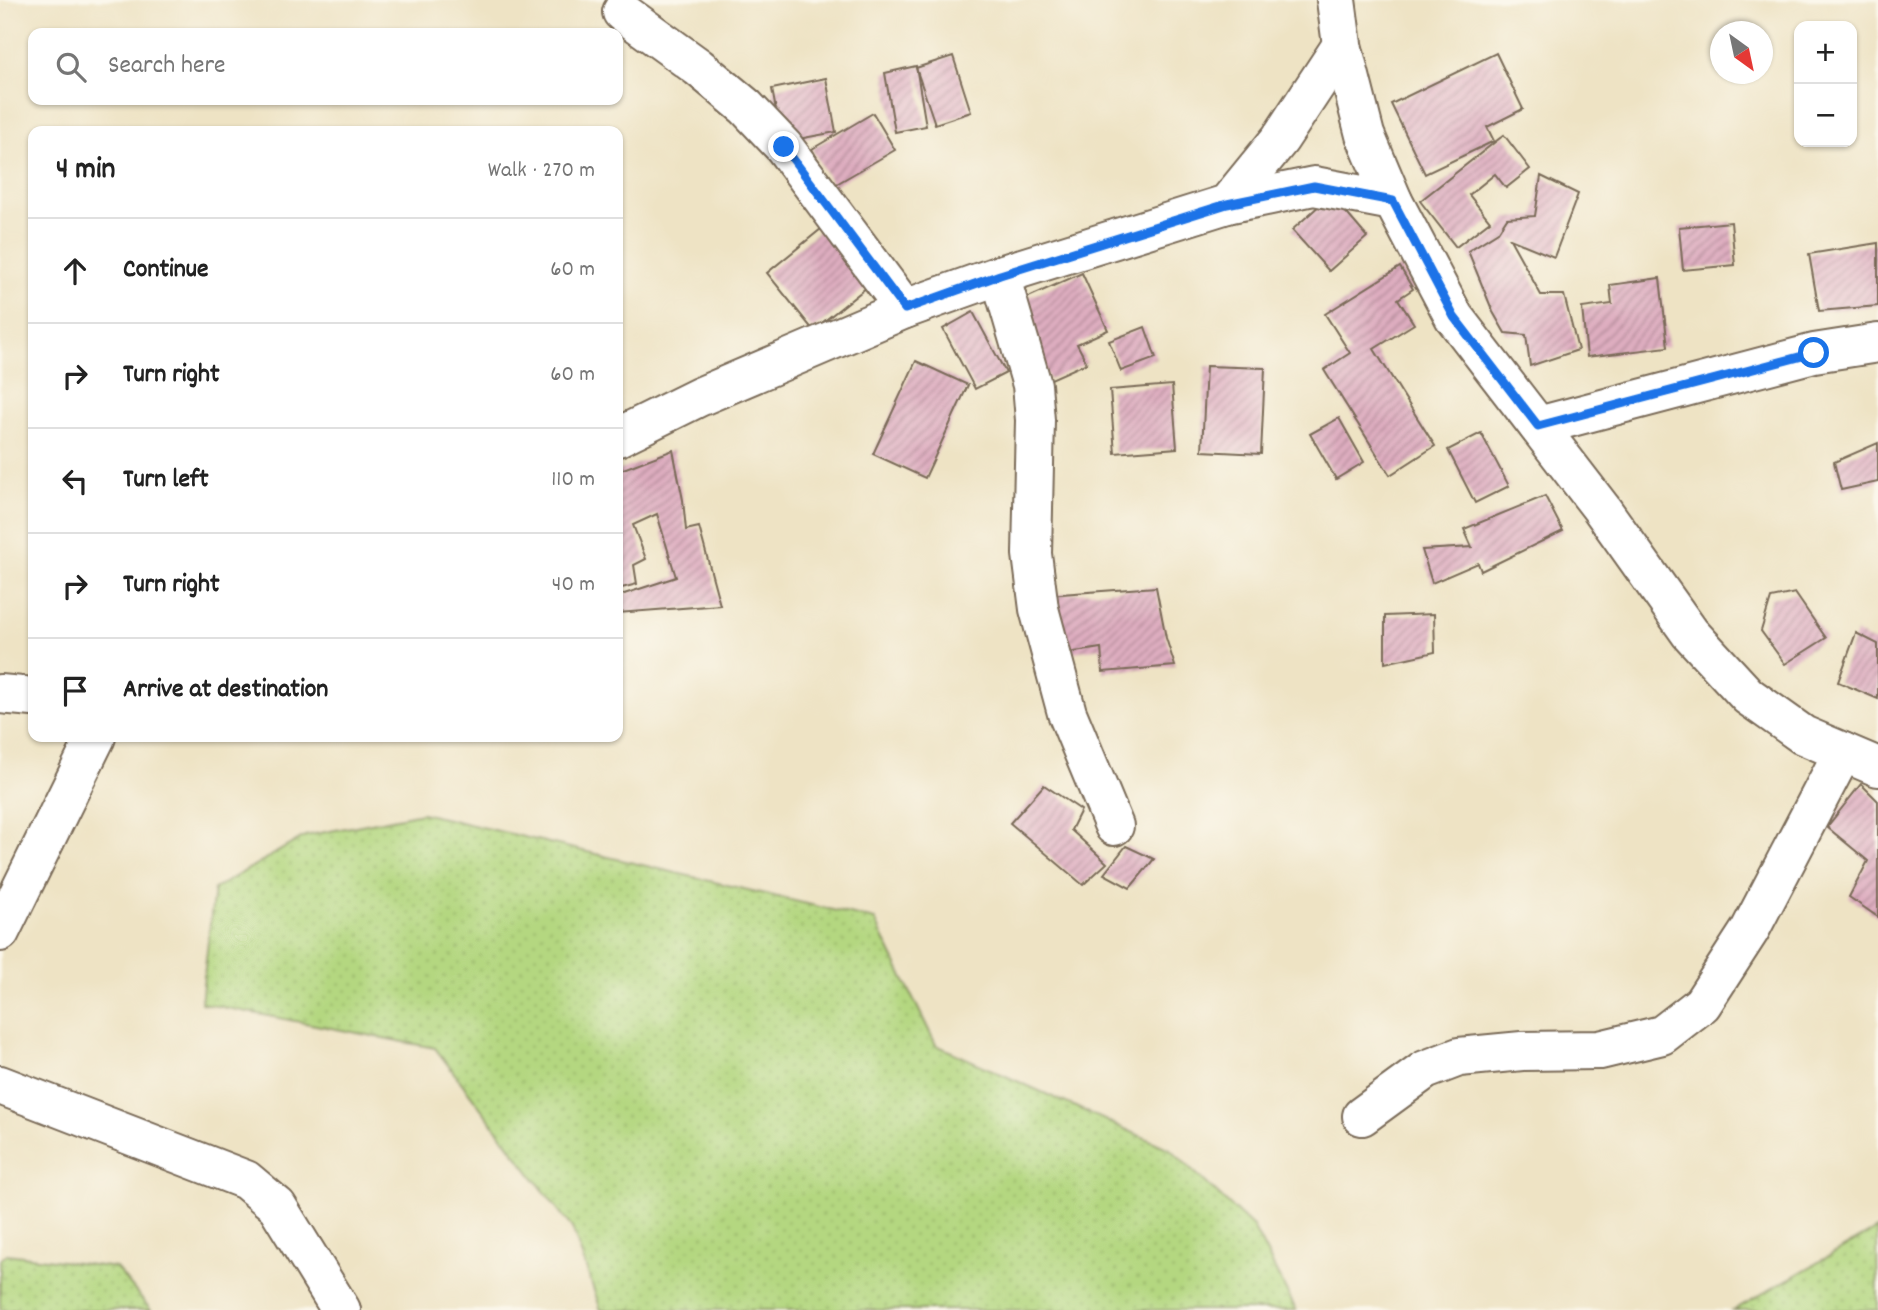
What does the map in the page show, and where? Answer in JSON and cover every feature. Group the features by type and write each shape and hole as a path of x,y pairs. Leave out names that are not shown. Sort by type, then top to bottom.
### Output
{"street":[{"path":"1336,0 1342,45 1365,135 1393,201 1454,317 1601,508 1690,633 1748,696 1803,735 1878,767"},
{"path":"622,12 698,67 746,107 784,147 905,309"},
{"path":"1227,204 1280,139 1342,45"},
{"path":"623,435 699,397 905,309 1000,275 1227,204 1314,186 1393,201"},
{"path":"1000,275 1032,385 1035,420 1032,554 1039,609 1067,713 1114,826"},
{"path":"1538,426 1814,353 1878,343"},
{"path":"0,694 28,697"},
{"path":"0,932 94,742"},
{"path":"1362,1116 1425,1070 1460,1057 1522,1051 1600,1050 1662,1035 1702,1004 1750,930 1843,752"},
{"path":"0,1084 246,1180 277,1206 341,1310"}],"green space":[{"path":"422,813 875,920 936,1045 1170,1149 1253,1227 1296,1310 601,1310 572,1228 435,1048 201,1003 214,889 305,836"},
{"path":"1877,1229 1878,1310 1734,1310"},
{"path":"7,1254 116,1268 151,1310 0,1310 0,1260"}],"building":[{"path":"1496,53 1523,109 1487,127 1494,141 1425,174 1391,104"},
{"path":"953,56 971,112 935,124 916,68"},
{"path":"916,66 926,126 895,132 885,73"},
{"path":"826,78 836,132 782,142 772,89"},
{"path":"873,113 895,150 833,186 812,149"},
{"path":"1504,135 1530,169 1506,188 1495,174 1469,195 1490,221 1456,247 1420,201"},
{"path":"1541,176 1578,194 1554,257 1510,239 1541,295 1564,295 1578,350 1530,366 1526,335 1505,333 1493,312 1468,251 1498,232 1507,218 1535,216"},
{"path":"1331,195 1367,237 1329,271 1292,230"},
{"path":"1731,222 1735,265 1683,270 1679,227"},
{"path":"821,229 867,287 813,330 767,273"},
{"path":"1878,243 1878,306 1819,311 1809,254"},
{"path":"1400,267 1413,289 1398,299 1414,324 1374,349 1435,446 1390,475 1324,370 1350,353 1325,314"},
{"path":"1082,273 1108,330 1077,344 1087,363 1049,380 1015,303"},
{"path":"1660,278 1668,347 1587,357 1582,308 1612,304 1610,285"},
{"path":"973,312 1006,373 975,389 943,329"},
{"path":"1145,327 1156,358 1121,371 1109,341"},
{"path":"916,361 968,385 925,478 873,454"},
{"path":"1206,366 1265,368 1261,454 1202,451"},
{"path":"1172,385 1177,448 1115,453 1110,390"},
{"path":"1339,418 1364,462 1336,479 1310,434"},
{"path":"1481,433 1509,486 1475,503 1448,450"},
{"path":"1878,443 1878,482 1841,490 1834,462"},
{"path":"673,450 686,530 699,527 720,605 623,613 623,594 676,577 657,514 633,525 646,559 634,565 637,584 623,588 623,469"},
{"path":"1545,496 1563,531 1481,571 1478,563 1432,583 1422,550 1472,547 1464,529"},
{"path":"1156,587 1166,638 1175,666 1103,672 1101,648 1061,654 1048,595"},
{"path":"1795,593 1826,638 1785,664 1761,631 1771,598"},
{"path":"1434,614 1435,652 1385,663 1385,616"},
{"path":"1856,633 1878,644 1878,699 1838,682"},
{"path":"1861,784 1878,801 1878,917 1849,897 1868,861 1827,827"},
{"path":"1044,785 1081,810 1071,830 1107,863 1083,885 1010,823"},
{"path":"1126,846 1154,859 1130,888 1104,874"}],"route":[{"path":"784,147 905,309 1000,275 1227,204 1314,186 1393,201 1454,317 1538,426 1814,353"}]}
